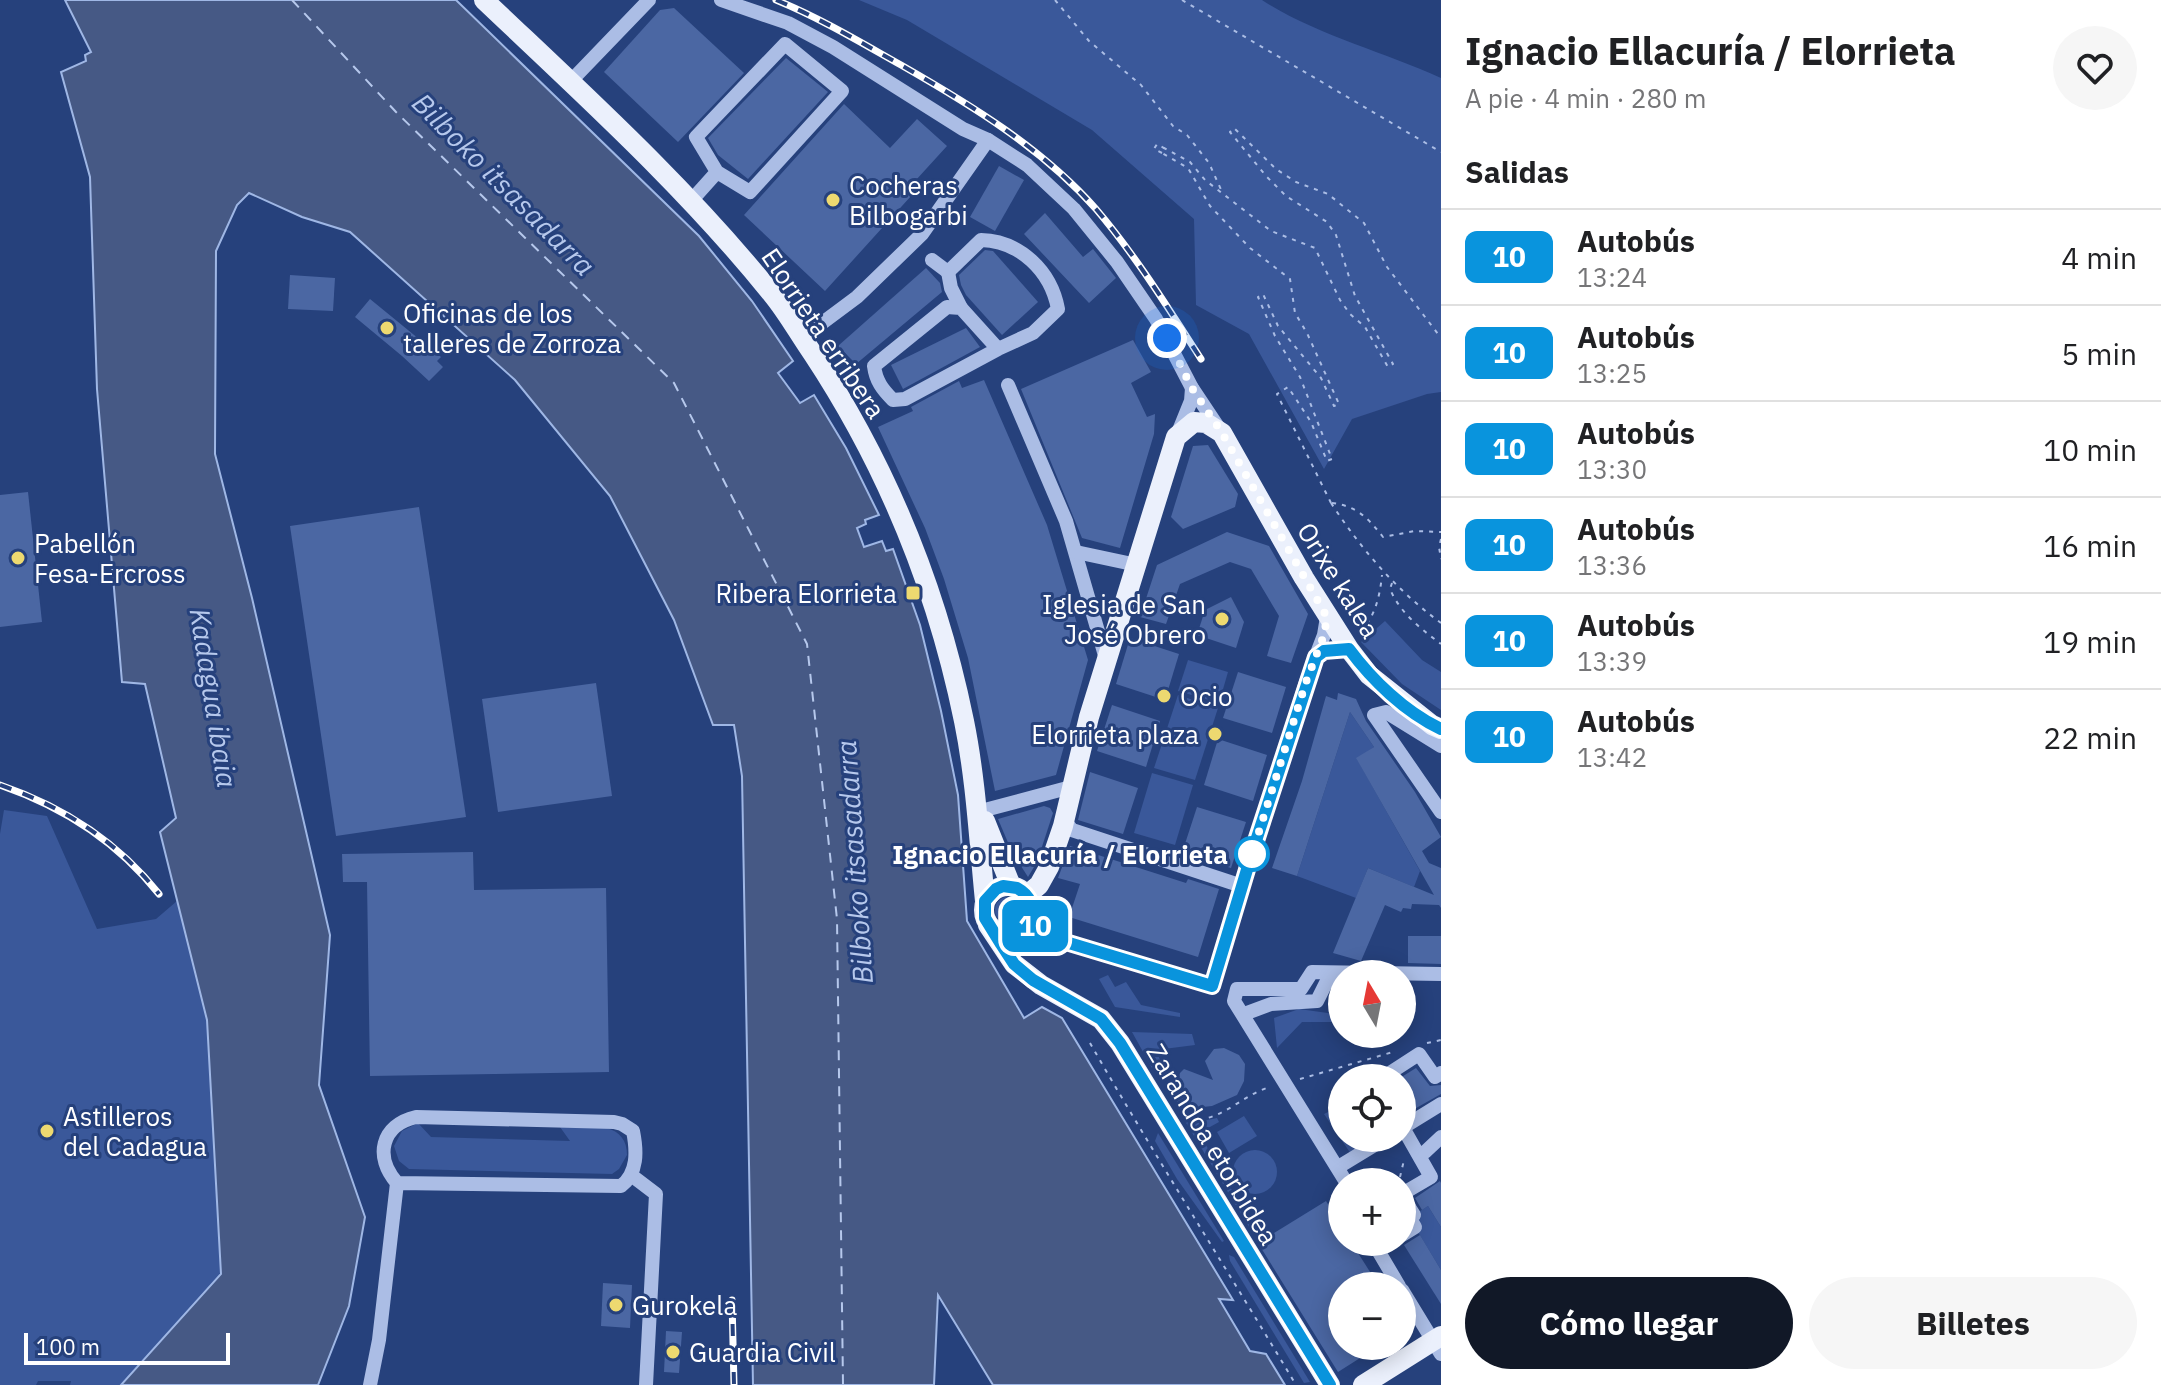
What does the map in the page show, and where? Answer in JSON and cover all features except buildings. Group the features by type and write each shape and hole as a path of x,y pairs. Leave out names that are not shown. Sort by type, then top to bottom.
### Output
{"main road":[{"name":"Elorrieta erribera","path":"484,0 691,201 775,297 837,391 885,479 917,557 952,673 974,783"},
{"path":"985,901 996,889 1019,890 1039,885 1049,867 1065,821 1071,787 1107,662 1108,625 1137,565 1176,437 1189,425 1200,421 1222,433"},
{"name":"Orixe kalea","path":"1222,433 1327,617 1351,643 1369,675 1441,729"},
{"path":"974,783 981,811 1019,890 1032,908 1030,921 1025,928 1010,935 995,931 988,925 983,909 985,901 974,783"},
{"name":"Zarandoa etorbidea","path":"988,925 1014,964 1033,980 1101,1019 1139,1070 1330,1385"},
{"path":"1363,1385 1438,1344"}],"street":[{"path":"570,82 649,0"},
{"name":"Orixe kalea","path":"721,0 788,23 833,47 963,129 988,140 1027,165 1081,218 1117,262 1156,319 1192,388 1222,433"},
{"path":"785,44 842,91 750,192 717,172 696,137 785,44"},
{"path":"802,338 857,297 922,234 988,140"},
{"path":"691,201 717,172"},
{"path":"948,272 981,240 998,241 1018,249 1041,270 1055,293 1058,309 1033,333 905,399 893,400 875,378 874,366 947,307 961,308"},
{"path":"932,260 948,272 951,288 961,308 998,349"},
{"path":"1008,385 1108,625"},
{"path":"1176,437 1191,401 1192,388"},
{"path":"1076,552 1137,565"},
{"path":"1212,986 1327,617"},
{"path":"1316,657 1324,651 1351,643"},
{"path":"1441,746 1386,712 1374,715 1441,812"},
{"path":"981,811 1071,787"},
{"path":"1065,821 1072,830 1242,886"},
{"path":"1030,921 1059,940 1212,986 1229,1004 1337,1168"},
{"path":"1329,1168 1234,1001 1237,989 1301,989 1312,972 1441,974"},
{"path":"1244,1014 1271,1004 1317,1001 1328,979"},
{"path":"1416,981 1441,982"},
{"path":"1404,1064 1419,1054 1435,1077 1441,1073"},
{"path":"1416,1119 1441,1104"},
{"path":"370,1385 379,1340 397,1183 385,1168 383,1160 387,1138 393,1127 416,1117 622,1124 633,1131 635,1143 631,1175 621,1186 397,1183"},
{"path":"1425,1152 1441,1137"},
{"path":"1416,1151 1431,1177 1416,1186"},
{"path":"1340,1166 1363,1152"},
{"path":"631,1175 656,1194 646,1385"},
{"path":"1416,1311 1438,1344"}],"path":[{"path":"1055,0 1089,41 1141,85 1173,126 1187,135 1209,163 1223,194"},
{"path":"1182,0 1441,152"},
{"path":"1441,338 1387,267 1364,223 1328,194 1296,182 1276,169 1234,128 1230,132 1266,176 1286,196 1327,222 1336,235 1355,296 1393,364 1388,367 1365,327 1345,308 1315,248 1271,231 1205,180 1190,162 1157,144 1154,149 1188,168 1210,206 1250,248 1290,279 1295,313 1339,404 1334,406 1321,378 1278,326 1263,294 1258,297 1275,336 1300,377 1332,459 1327,461 1311,422 1288,387 1277,394 1331,503 1382,573 1441,623"},
{"path":"1162,153 1164,148"},
{"path":"1331,503 1350,505 1367,517 1383,537 1415,531 1441,532"},
{"path":"1441,539 1441,559"},
{"path":"1351,643 1374,611 1381,590 1382,573"},
{"path":"1392,583 1390,589 1401,609 1441,644"},
{"path":"1426,1043 1441,1040"},
{"path":"1090,1043 1296,1385"},
{"path":"1167,1119 1173,1115 1194,1121 1220,1114 1262,1090 1403,1050"}],"shaded area":[{"path":"859,0 1262,0 1304,23 1441,78 1441,392 1352,419 1324,469 1249,334 1196,305 1194,219 1092,130 907,20"},
{"path":"1385,621 1422,660 1441,672 1441,710 1402,684 1361,642"},
{"path":"1188,660 1228,672 1219,703 1178,691"},
{"path":"1178,695 1218,708 1195,780 1154,768"},
{"path":"1350,712 1374,747 1357,759 1420,871 1414,887 1368,868 1356,898 1297,876"},
{"path":"1152,773 1193,785 1175,845 1134,833"},
{"path":"4,810 47,816 97,929 156,919 177,901 207,1020 221,1274 121,1385 70,1385 71,1381 38,1381 36,1385 0,1385 0,834"},
{"path":"1008,897 1017,901 1021,910 1017,919 1008,923 999,919 995,910 999,901"},
{"path":"1108,975 1115,987 1126,982 1141,1005 1180,1013 1180,1017 1115,1007 1099,979"},
{"path":"1299,1009 1328,1013 1328,1022 1302,1022 1277,1048 1274,1018"},
{"path":"1132,1032 1192,1034 1195,1045 1156,1050 1162,1065 1152,1068"},
{"path":"1244,1116 1257,1136 1229,1153 1217,1132"},
{"path":"1217,1118 1219,1122 1199,1133 1251,1223 1249,1227 1185,1121 1193,1123"},
{"path":"418,1123 431,1137 570,1141 560,1127 606,1128 622,1137 627,1155 612,1174 409,1169 399,1161 394,1146 402,1131"},
{"path":"1158,1133 1224,1241 1177,1179 1155,1141"},
{"path":"1255,1150 1271,1156 1277,1172 1271,1188 1255,1194 1239,1188 1233,1172 1239,1156"},
{"path":"1428,1206 1441,1227 1441,1270 1416,1229 1416,1214"},
{"path":"1229,1255 1234,1257 1310,1382 1304,1383"}],"water":[{"path":"65,0 456,0 699,236 752,301 793,361 778,373 800,403 814,395 846,448 879,515 865,520 866,524 857,528 864,547 882,541 886,551 893,549 920,625 958,795 967,921 1024,1018 1042,1007 1062,1018 1233,1300 1219,1299 1250,1351 1266,1354 1285,1385 993,1385 938,1295 934,1385 753,1385 742,776 734,725 713,725 674,620 610,496 515,380 350,232 302,217 249,193 237,205 216,251 215,454 252,598 330,935 319,1085 365,1217 349,1306 318,1385 121,1385 221,1274 207,1020 160,832 176,818 145,684 122,682 97,389 90,177 61,72 86,61 85,55 91,52"}],"ferry route":[{"path":"292,0 396,112 674,383 807,644 837,919 843,1385"}],"railway":[{"path":"776,0 840,31 953,96 1053,166 1111,227 1201,359"},
{"path":"0,785 46,804 88,828 125,858 159,894"},
{"path":"732,1300 734,1385"}],"bus line":[{"name":"10","path":"1330,1385 1120,1043 1101,1019 1085,1007 1041,985 1014,964 988,925 983,909 989,894 996,889 1003,886 1017,888 1030,901 1030,921 1059,940 1212,986 1316,657 1324,651 1349,649 1369,675 1388,692 1441,729"}],"place":[{"name":"Cocheras Bilbogarbi","path":"833,200"},
{"name":"Oficinas de los talleres de Zorroza","path":"387,328"},
{"name":"Pabellón Fesa-Ercross","path":"18,558"},
{"name":"Ribera Elorrieta","path":"913,593"},
{"name":"Iglesia de San José Obrero","path":"1222,619"},
{"name":"Ocio","path":"1164,696"},
{"name":"Elorrieta plaza","path":"1215,734"},
{"name":"Ignacio Ellacuría / Elorrieta","path":"1252,854"},
{"name":"Astilleros del Cadagua","path":"47,1131"},
{"name":"Gurokela","path":"616,1305"},
{"name":"Guardia Civil","path":"673,1352"}],"route":[{"path":"1167,338 1192,388 1222,433 1327,617 1320,648 1306,682 1252,854"}],"water label":[{"name":"Bilboko itsasadarra","path":"504,184"},
{"name":"Kadagua ibaia","path":"214,698"},
{"name":"Bilboko itsasadarra","path":"854,862"}]}
